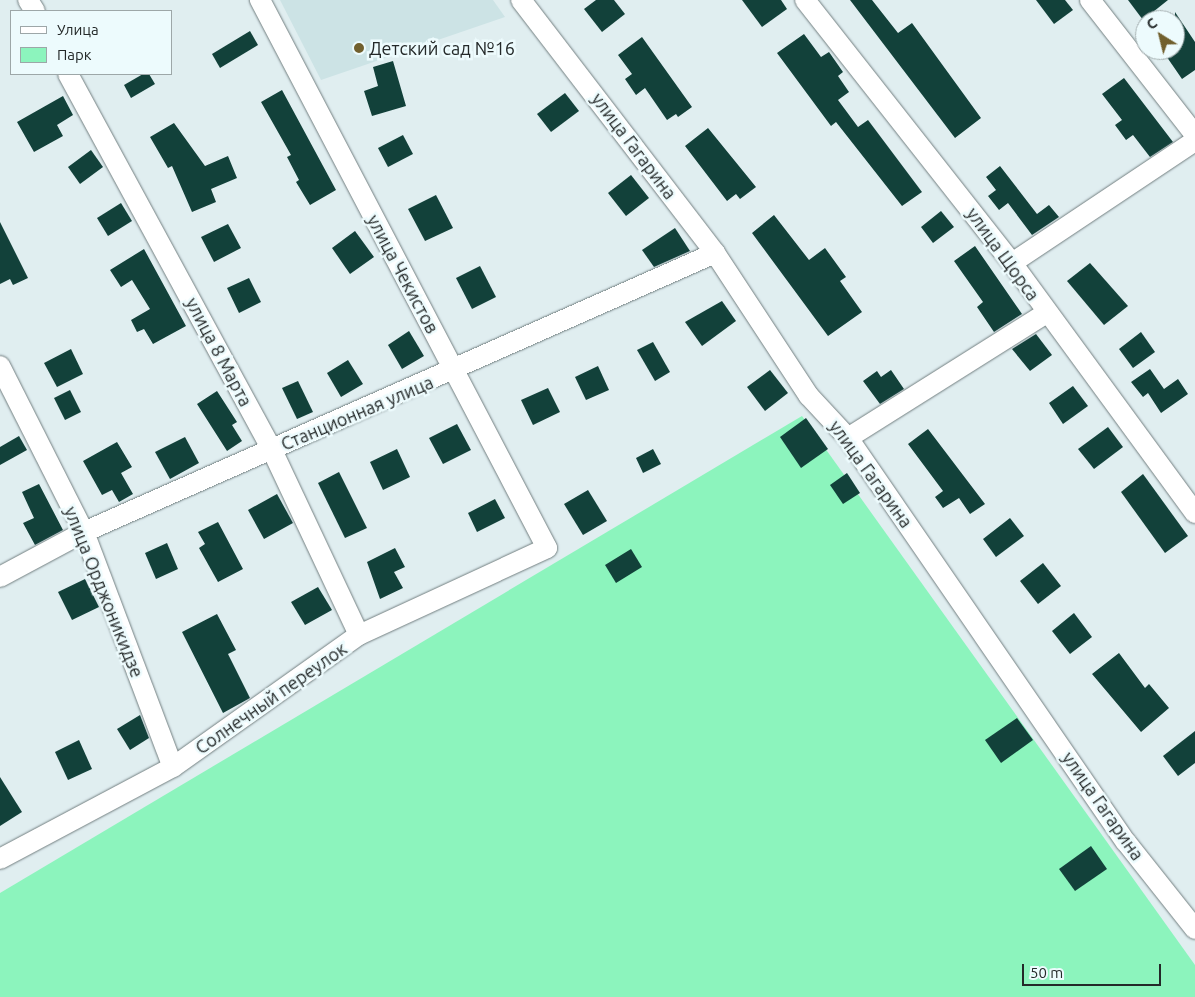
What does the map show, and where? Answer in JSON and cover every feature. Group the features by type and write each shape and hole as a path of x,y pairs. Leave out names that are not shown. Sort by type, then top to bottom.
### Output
{"street":[{"name":"улица Чекистов","path":"260,0 548,548"},
{"name":"улица Гагарина","path":"522,0 715,253 810,396 848,438 1126,842 1195,929"},
{"name":"улица Щорса","path":"805,0 1012,263 1045,314 1195,513"},
{"path":"1090,0 1195,135"},
{"name":"улица 8 Марта","path":"69,75 272,450 359,635"},
{"path":"1012,263 1195,141"},
{"name":"Станционная улица","path":"0,577 84,532 454,371 715,253"},
{"path":"848,438 1045,314"},
{"name":"улица Орджоникидзе","path":"0,366 84,532 173,767"},
{"name":"Солнечный переулок","path":"0,859 173,767 359,635 548,548"}],"shaded area":[{"name":"Детский сад №16","path":"280,0 493,0 505,17 321,80"}],"green space":[{"path":"802,416 1195,965 1195,997 0,997 0,893"}],"building":[{"path":"596,0 614,0 625,14 602,32 584,9"},
{"path":"742,0 781,0 787,9 762,27"},
{"path":"850,0 872,0 898,33 912,23 981,118 955,138"},
{"path":"1036,0 1065,0 1073,10 1054,24"},
{"path":"1128,0 1168,0 1156,10 1136,10"},
{"path":"1185,27 1195,42 1195,70 1182,79 1169,60 1185,60"},
{"path":"250,31 258,45 220,68 212,54"},
{"path":"804,34 821,57 829,52 843,72 838,76 849,92 838,100 858,127 868,120 922,192 902,206 836,122 831,126 777,53"},
{"path":"642,37 692,107 678,117 676,114 667,120 645,88 636,95 625,79 632,74 618,55"},
{"path":"393,61 406,106 372,116 364,91 378,86 373,67"},
{"path":"141,75 150,75 155,84 131,98 124,85"},
{"path":"1124,78 1173,142 1150,157 1133,135 1126,140 1115,125 1122,120 1102,94"},
{"path":"282,90 336,190 310,205 296,182 299,180 287,157 291,155 261,102"},
{"path":"565,93 579,111 551,132 537,114"},
{"path":"63,96 73,115 57,125 63,136 34,152 17,122"},
{"path":"174,123 205,166 228,156 237,178 211,189 216,202 192,212 172,166 168,168 150,137"},
{"path":"708,128 756,187 740,199 736,194 727,201 685,146"},
{"path":"403,135 413,154 388,167 378,148"},
{"path":"91,150 103,167 80,184 68,167"},
{"path":"1000,166 1037,214 1049,205 1059,217 1032,235 1008,203 999,210 988,196 996,190 986,177"},
{"path":"631,175 649,198 626,216 608,193"},
{"path":"436,195 453,228 425,241 408,209"},
{"path":"121,203 132,221 108,236 97,218"},
{"path":"941,211 954,227 933,243 921,227"},
{"path":"774,215 809,260 825,248 846,277 840,281 862,312 828,336 752,233"},
{"path":"0,222 28,278 13,285 10,279 0,284"},
{"path":"228,224 241,248 214,262 201,237"},
{"path":"675,228 690,251 654,267 642,250"},
{"path":"355,231 374,257 350,274 332,248"},
{"path":"975,246 1022,314 994,332 977,307 983,302 954,261"},
{"path":"144,249 186,326 153,344 144,329 137,332 131,320 150,309 132,280 121,287 110,270"},
{"path":"1090,263 1128,306 1104,325 1067,281"},
{"path":"480,266 496,297 472,309 456,278"},
{"path":"249,278 261,302 239,313 227,288"},
{"path":"722,301 736,321 702,346 685,322"},
{"path":"409,331 424,356 402,369 388,345"},
{"path":"1141,332 1155,352 1133,368 1119,349"},
{"path":"1036,334 1052,355 1030,371 1012,349"},
{"path":"653,342 670,372 655,381 637,350"},
{"path":"71,349 83,374 57,387 44,363"},
{"path":"348,360 363,384 341,397 327,373"},
{"path":"598,366 609,390 586,400 575,377"},
{"path":"1150,369 1164,389 1178,379 1188,394 1161,413 1148,393 1143,397 1131,382"},
{"path":"770,370 788,393 765,411 747,387"},
{"path":"891,370 904,389 880,404 863,381 877,371 881,377"},
{"path":"298,381 313,412 297,419 282,388"},
{"path":"1073,386 1088,406 1063,424 1049,403"},
{"path":"548,388 560,412 533,425 521,400"},
{"path":"70,390 81,412 65,420 54,398"},
{"path":"217,391 237,422 232,425 242,441 227,451 197,404"},
{"path":"806,418 828,449 801,468 780,437"},
{"path":"457,424 471,450 443,464 429,438"},
{"path":"1108,427 1123,447 1094,469 1078,449"},
{"path":"928,429 985,504 970,514 959,498 943,508 935,497 943,491 908,444"},
{"path":"19,436 27,450 0,465 0,447"},
{"path":"185,437 199,463 170,479 155,452"},
{"path":"117,442 132,467 121,473 133,494 119,502 112,490 102,495 83,461"},
{"path":"397,449 410,477 383,490 370,462"},
{"path":"653,449 661,464 643,473 636,458"},
{"path":"339,472 367,528 345,538 318,483"},
{"path":"847,473 860,493 843,504 830,485"},
{"path":"1143,474 1188,536 1165,553 1121,492"},
{"path":"39,484 63,530 35,545 23,523 34,518 22,492"},
{"path":"588,490 607,521 583,535 564,504"},
{"path":"277,494 293,523 264,539 248,510"},
{"path":"495,499 505,518 477,532 468,513"},
{"path":"1010,518 1024,536 996,557 983,539"},
{"path":"218,522 243,569 218,582 199,548 205,544 198,532"},
{"path":"167,543 178,569 156,579 145,553"},
{"path":"395,548 405,567 394,572 403,588 380,599 367,562"},
{"path":"631,549 642,567 616,583 605,565"},
{"path":"1043,563 1061,586 1038,604 1020,581"},
{"path":"85,579 99,607 72,620 58,592"},
{"path":"318,587 332,610 305,625 291,602"},
{"path":"1074,613 1092,637 1070,654 1052,631"},
{"path":"217,614 236,650 228,654 250,698 223,713 182,632"},
{"path":"1119,653 1145,688 1149,684 1169,708 1141,732 1092,674"},
{"path":"140,715 149,738 130,750 117,729"},
{"path":"1017,718 1033,740 1001,763 985,740"},
{"path":"1195,731 1195,763 1178,776 1163,756"},
{"path":"79,740 92,769 68,780 55,752"},
{"path":"0,777 22,812 0,826"},
{"path":"1091,846 1107,869 1075,891 1059,869"}],"place":[{"name":"Детский сад №16","path":"359,48"}]}
